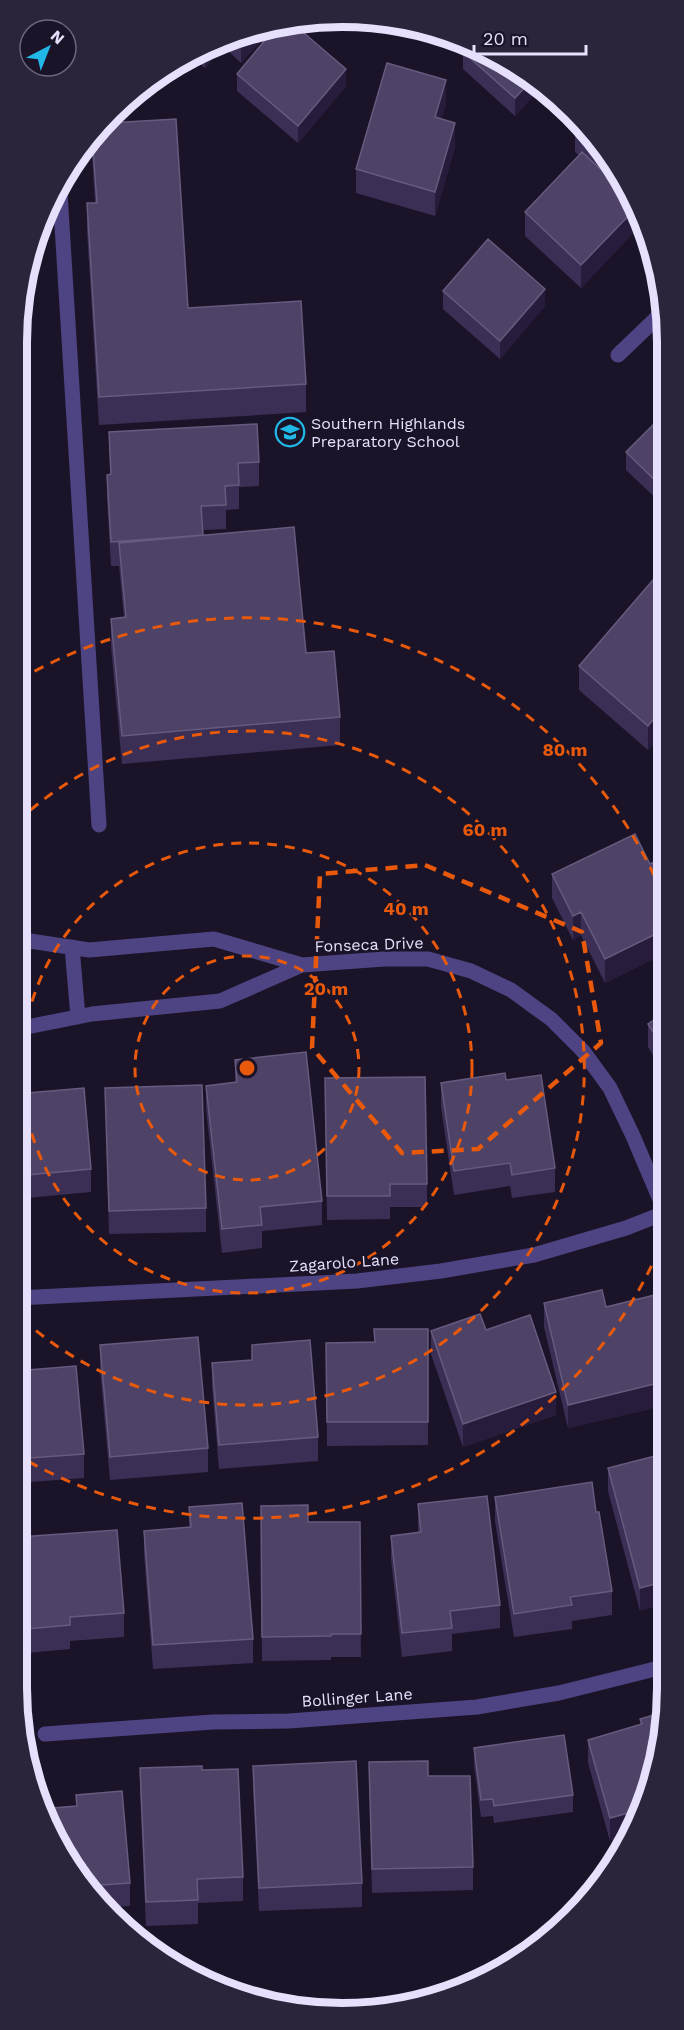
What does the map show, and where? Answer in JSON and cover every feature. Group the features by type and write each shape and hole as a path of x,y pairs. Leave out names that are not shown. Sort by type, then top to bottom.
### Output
{"street":[{"path":"60,200 99,825"},
{"path":"618,355 656,319"},
{"name":"Fonseca Drive","path":"27,941 88,950 214,939 302,965"},
{"path":"72,947 78,1017"},
{"name":"Fonseca Drive","path":"27,1027 78,1017 220,1001 302,965 384,959 428,959 471,970 511,990 551,1019 583,1051 609,1088 657,1193"},
{"name":"Zagarolo Lane","path":"27,1297 357,1281 441,1271 534,1255 657,1217"},
{"name":"Bollinger Lane","path":"45,1734 213,1722 289,1721 477,1707 559,1693 657,1669"}],"highlighted area":[{"path":"425,865 582,932 601,1043 478,1149 402,1153 312,1048 320,874"}],"building":[{"path":"300,30 346,69 298,126 237,74 269,36"},
{"path":"463,52 500,69 526,86 515,98"},
{"path":"387,63 446,80 435,117 455,123 435,192 356,169"},
{"path":"176,119 188,308 301,301 306,384 99,397 87,203 97,203 93,149 116,123"},
{"path":"582,152 612,181 630,214 581,265 525,212"},
{"path":"488,239 545,289 500,341 443,291"},
{"path":"657,421 657,482 626,452"},
{"path":"257,424 259,462 238,463 239,485 225,486 226,505 201,506 203,535 111,542 107,475 111,474 109,432"},
{"path":"294,527 306,653 334,651 340,717 122,736 111,619 126,617 119,543"},
{"path":"657,575 657,715 648,726 579,666"},
{"path":"635,834 650,864 656,861 657,863 657,933 605,959 581,912 573,916 552,874"},
{"path":"657,1018 657,1038 648,1024"},
{"path":"306,1052 322,1201 260,1207 262,1225 222,1229 206,1086 237,1082 235,1060"},
{"path":"505,1073 506,1080 541,1075 555,1168 512,1175 510,1163 454,1171 441,1083"},
{"path":"425,1077 427,1184 390,1184 390,1196 327,1196 325,1078"},
{"path":"202,1085 206,1208 109,1211 105,1088"},
{"path":"84,1088 91,1169 27,1175 27,1093"},
{"path":"602,1290 606,1307 657,1294 657,1383 568,1405 544,1303"},
{"path":"480,1314 486,1330 530,1315 556,1392 463,1424 431,1331"},
{"path":"374,1329 428,1329 428,1422 327,1422 326,1343 375,1342"},
{"path":"198,1337 208,1448 110,1457 100,1345"},
{"path":"310,1340 318,1437 219,1445 212,1363 252,1360 252,1345"},
{"path":"76,1366 84,1454 27,1458 27,1370"},
{"path":"657,1456 657,1584 640,1588 608,1468"},
{"path":"592,1482 612,1591 570,1597 572,1605 514,1614 495,1497"},
{"path":"487,1496 500,1605 450,1611 452,1628 402,1633 391,1536 421,1532 418,1504"},
{"path":"242,1503 253,1639 153,1645 144,1531 191,1527 189,1507"},
{"path":"308,1505 308,1522 360,1522 361,1634 262,1637 261,1506"},
{"path":"117,1530 124,1613 70,1617 70,1625 27,1629 27,1536"},
{"path":"655,1714 646,1770 632,1812 610,1818 588,1740 642,1724 640,1719"},
{"path":"564,1735 573,1795 494,1806 493,1799 481,1800 474,1748"},
{"path":"356,1761 362,1883 259,1888 253,1766"},
{"path":"428,1761 428,1776 470,1776 473,1867 372,1869 369,1762"},
{"path":"202,1766 202,1770 238,1769 243,1877 197,1879 198,1900 146,1902 140,1768"},
{"path":"122,1791 130,1883 96,1885 69,1846 51,1808 77,1806 76,1795"}],"place":[{"name":"Southern Highlands Preparatory School","path":"290,432"}]}
